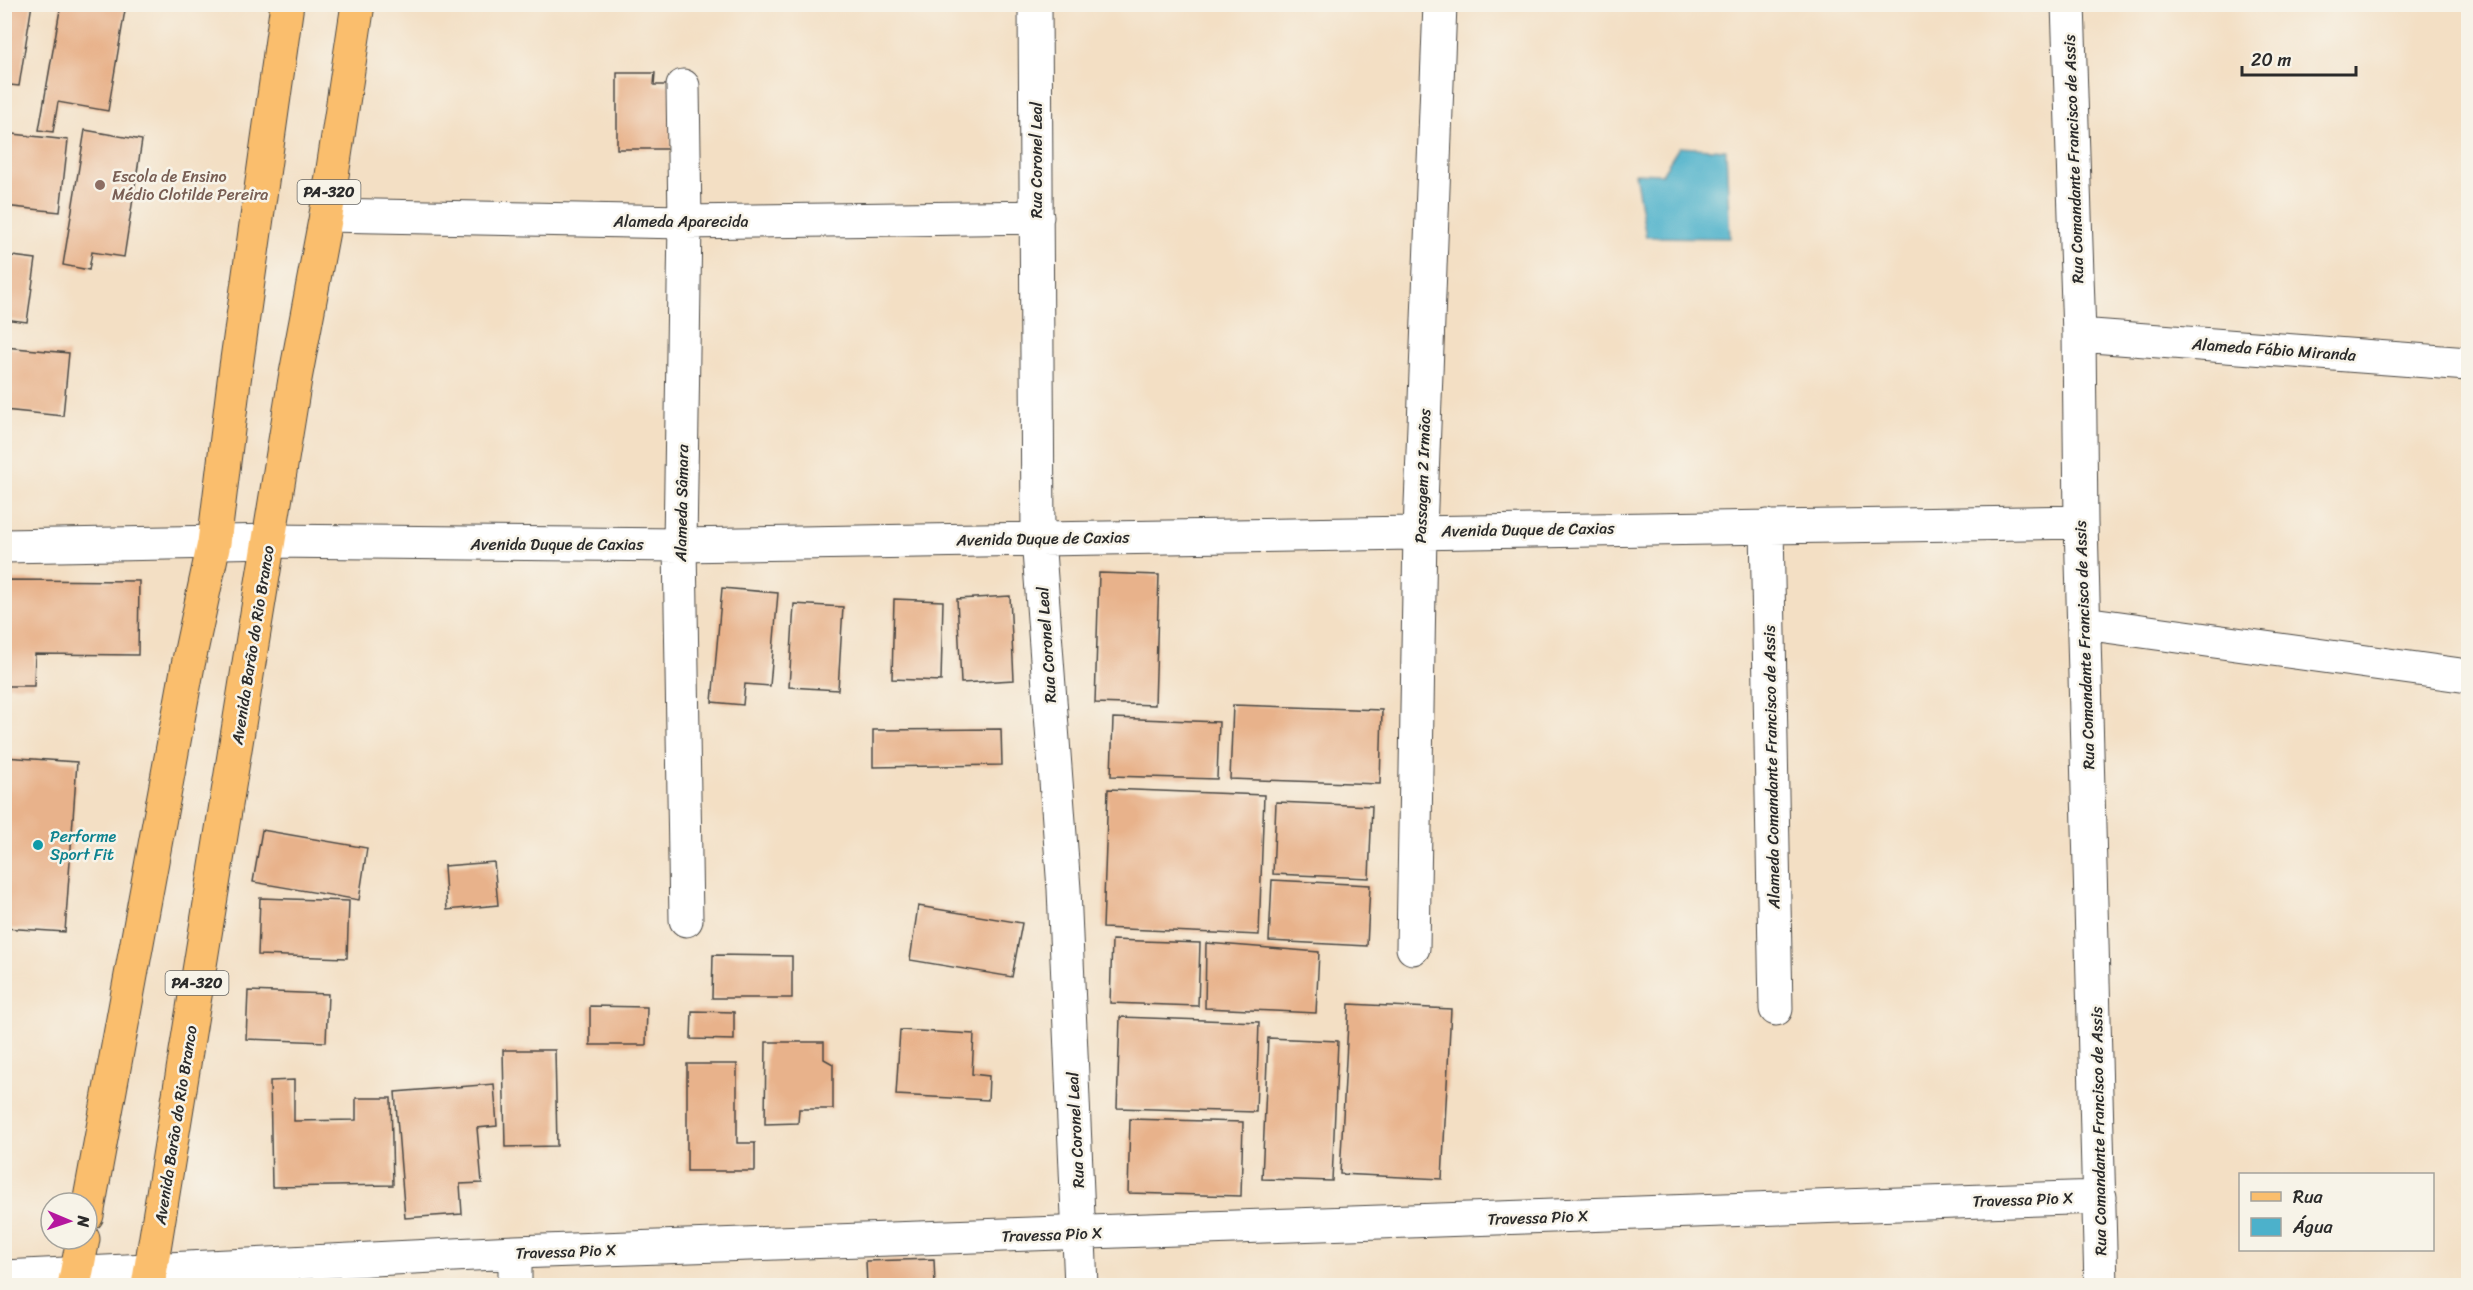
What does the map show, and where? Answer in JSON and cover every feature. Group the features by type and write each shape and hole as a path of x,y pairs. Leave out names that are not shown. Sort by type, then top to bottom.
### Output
{"main road":[{"path":"91,1191 188,665 214,543 234,381 287,4"},
{"name":"Avenida Barão do Rio Branco","path":"150,1278 297,367 326,215 358,4"},
{"path":"75,1280 81,1251"}],"street":[{"name":"Rua Coronel Leal","path":"1035,4 1038,538 1064,889 1081,1286"},
{"name":"Passagem 2 Irmãos","path":"1413,948 1420,531 1440,4"},
{"name":"Rua Comandante Francisco de Assis","path":"2068,4 2079,335 2080,522 2102,1286"},
{"name":"Alameda Sâmara","path":"683,86 685,222 680,545 686,920"},
{"name":"Alameda Aparecida","path":"326,215 685,222 1037,217"},
{"name":"Alameda Fábio Miranda","path":"2079,335 2469,364"},
{"name":"Avenida Duque de Caxias","path":"4,546 270,542 680,545 1420,531 2080,522"},
{"name":"Alameda Comandante Francisco de Assis","path":"1767,526 1776,1009"},
{"path":"2084,622 2469,676"},
{"name":"Travessa Pio X","path":"4,1277 75,1280 150,1278 515,1252 2100,1197"},
{"path":"515,1252 515,1286"}],"water":[{"path":"1679,147 1726,150 1730,238 1646,237 1635,173 1662,174"}],"building":[{"path":"4,4 32,4 19,86 10,85 7,103 4,103"},
{"path":"61,4 126,4 108,111 58,102 53,132 39,130"},
{"path":"617,73 655,73 654,85 671,85 671,149 617,149"},
{"path":"85,130 142,140 124,257 92,252 89,270 63,265"},
{"path":"4,133 68,140 60,212 4,206"},
{"path":"4,255 36,259 27,322 4,319"},
{"path":"4,347 69,353 63,416 4,410"},
{"path":"1099,573 1159,575 1155,705 1095,703"},
{"path":"4,580 139,581 138,655 35,654 34,686 4,686"},
{"path":"722,588 778,593 770,686 745,684 743,705 712,702"},
{"path":"1010,596 1014,680 961,683 957,599"},
{"path":"894,599 943,601 941,681 892,679"},
{"path":"794,604 843,607 838,690 789,687"},
{"path":"1233,705 1382,710 1380,784 1230,779"},
{"path":"1113,718 1219,722 1217,779 1111,776"},
{"path":"1001,729 1002,765 873,767 873,730"},
{"name":"Performe Sport Fit","path":"4,757 77,762 65,932 4,928"},
{"path":"1108,789 1264,795 1259,935 1103,928"},
{"path":"1276,802 1372,806 1369,878 1273,874"},
{"path":"262,830 367,848 359,900 253,882"},
{"path":"494,862 498,905 447,910 444,866"},
{"path":"1272,880 1370,885 1367,946 1269,941"},
{"path":"260,898 349,901 347,958 258,955"},
{"path":"918,906 1022,923 1012,977 910,960"},
{"path":"1112,940 1200,943 1198,1006 1110,1003"},
{"path":"1206,943 1319,952 1316,1013 1205,1008"},
{"path":"713,955 792,956 792,998 712,998"},
{"path":"248,991 328,994 326,1042 246,1039"},
{"path":"1349,1004 1451,1009 1442,1179 1340,1174"},
{"path":"590,1006 647,1007 646,1045 590,1045"},
{"path":"692,1011 734,1012 734,1040 691,1039"},
{"path":"1120,1017 1259,1022 1256,1112 1117,1108"},
{"path":"900,1030 974,1034 972,1074 989,1076 988,1100 896,1095"},
{"path":"1268,1038 1338,1041 1332,1181 1262,1179"},
{"path":"766,1042 824,1042 824,1059 833,1064 833,1109 799,1109 798,1123 765,1124"},
{"path":"503,1050 555,1050 557,1146 505,1147"},
{"path":"687,1064 737,1064 737,1143 755,1143 755,1171 687,1171"},
{"path":"294,1080 294,1121 356,1120 356,1098 391,1098 393,1185 272,1187 270,1081"},
{"path":"494,1084 497,1126 477,1128 482,1183 460,1184 462,1214 405,1218 395,1092"},
{"path":"1130,1119 1243,1122 1241,1196 1128,1193"},
{"path":"934,1259 935,1286 867,1286 866,1261"}],"place":[{"name":"Escola de Ensino Médio Clotilde Pereira","path":"100,185"},
{"name":"Performe Sport Fit","path":"38,845"}]}
